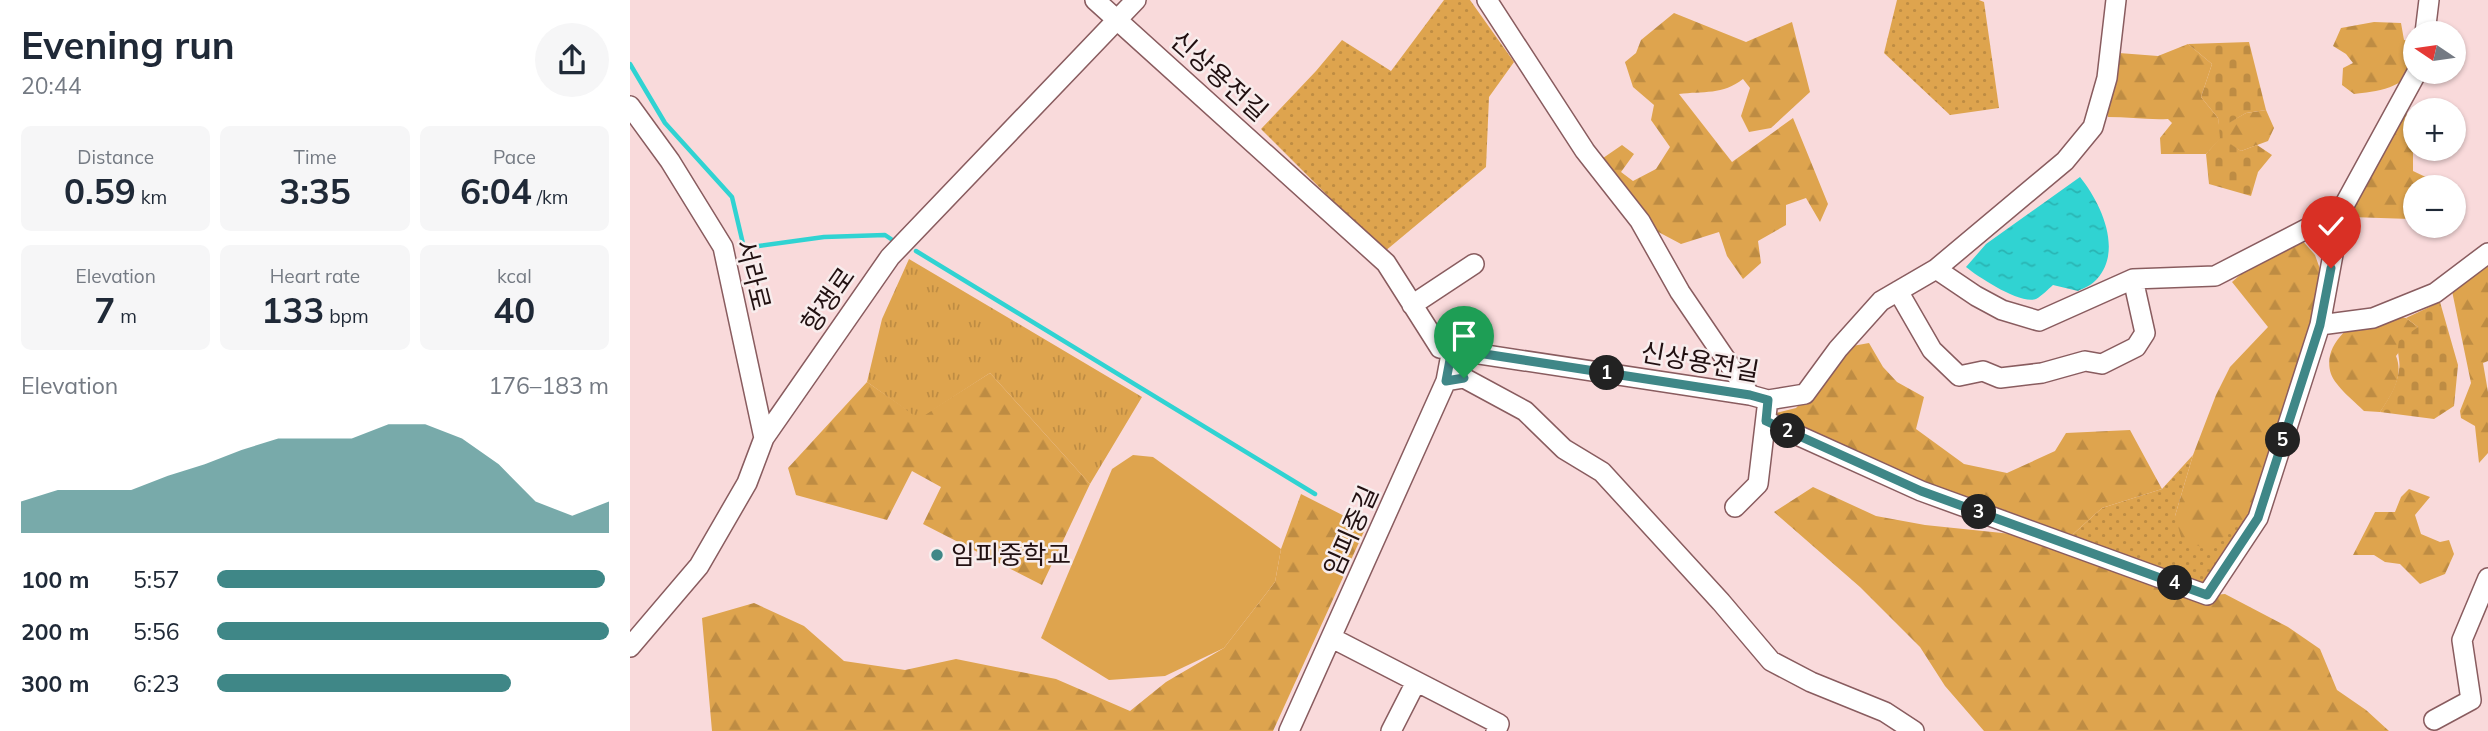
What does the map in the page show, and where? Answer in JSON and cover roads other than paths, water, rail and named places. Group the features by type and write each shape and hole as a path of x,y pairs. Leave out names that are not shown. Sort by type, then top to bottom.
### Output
{"street":[{"path":"1095,0 1118,21"},
{"name":"항쟁로","path":"630,647 699,566 747,483 764,438 890,257 1136,0"},
{"path":"1487,0 1585,151 1656,246 1680,292 1759,398 1766,421 1758,484 1735,507"},
{"name":"신상용전길","path":"1118,21 1386,263 1440,348 1759,398 1805,394 1838,349 1881,301 1936,268 2065,161 2093,127 2107,78 2116,0"},
{"path":"2426,21 2429,0"},
{"path":"1766,421 1921,491 2207,595 2258,518 2320,325 2341,211 2410,84"},
{"name":"서라로","path":"630,106 670,161 723,247 764,438"},
{"path":"1936,268 1976,296 2002,310 2039,321 2133,279 2215,276 2341,211"},
{"path":"2320,325 2373,318 2435,293 2488,253"},
{"path":"1412,304 1474,264"},
{"path":"1898,291 1932,350 1959,376 1983,371 2000,377 2042,373 2085,361 2102,364 2136,347 2145,333 2133,279"},
{"name":"임피중길","path":"1289,731 1446,381 1452,349"},
{"path":"1446,381 1464,378 1525,411 1564,449 1602,472 1721,602 1770,661 1811,682 1885,712 1914,731"},
{"path":"2434,720 2471,700 2462,640 2488,578"},
{"path":"1332,638 1499,724 1496,731"},
{"path":"1391,731 1416,682"}],"water":[{"path":"2080,177 2101,213 2109,241 2105,267 2093,283 2078,291 2053,285 2038,298 2029,300 2000,289 1966,267 1986,244"}],"waterway":[{"path":"630,64 665,123 732,197 744,248 824,237 885,235 891,239"},
{"path":"916,251 1315,494"}],"place":[{"name":"임피중학교","path":"937,555"}]}
